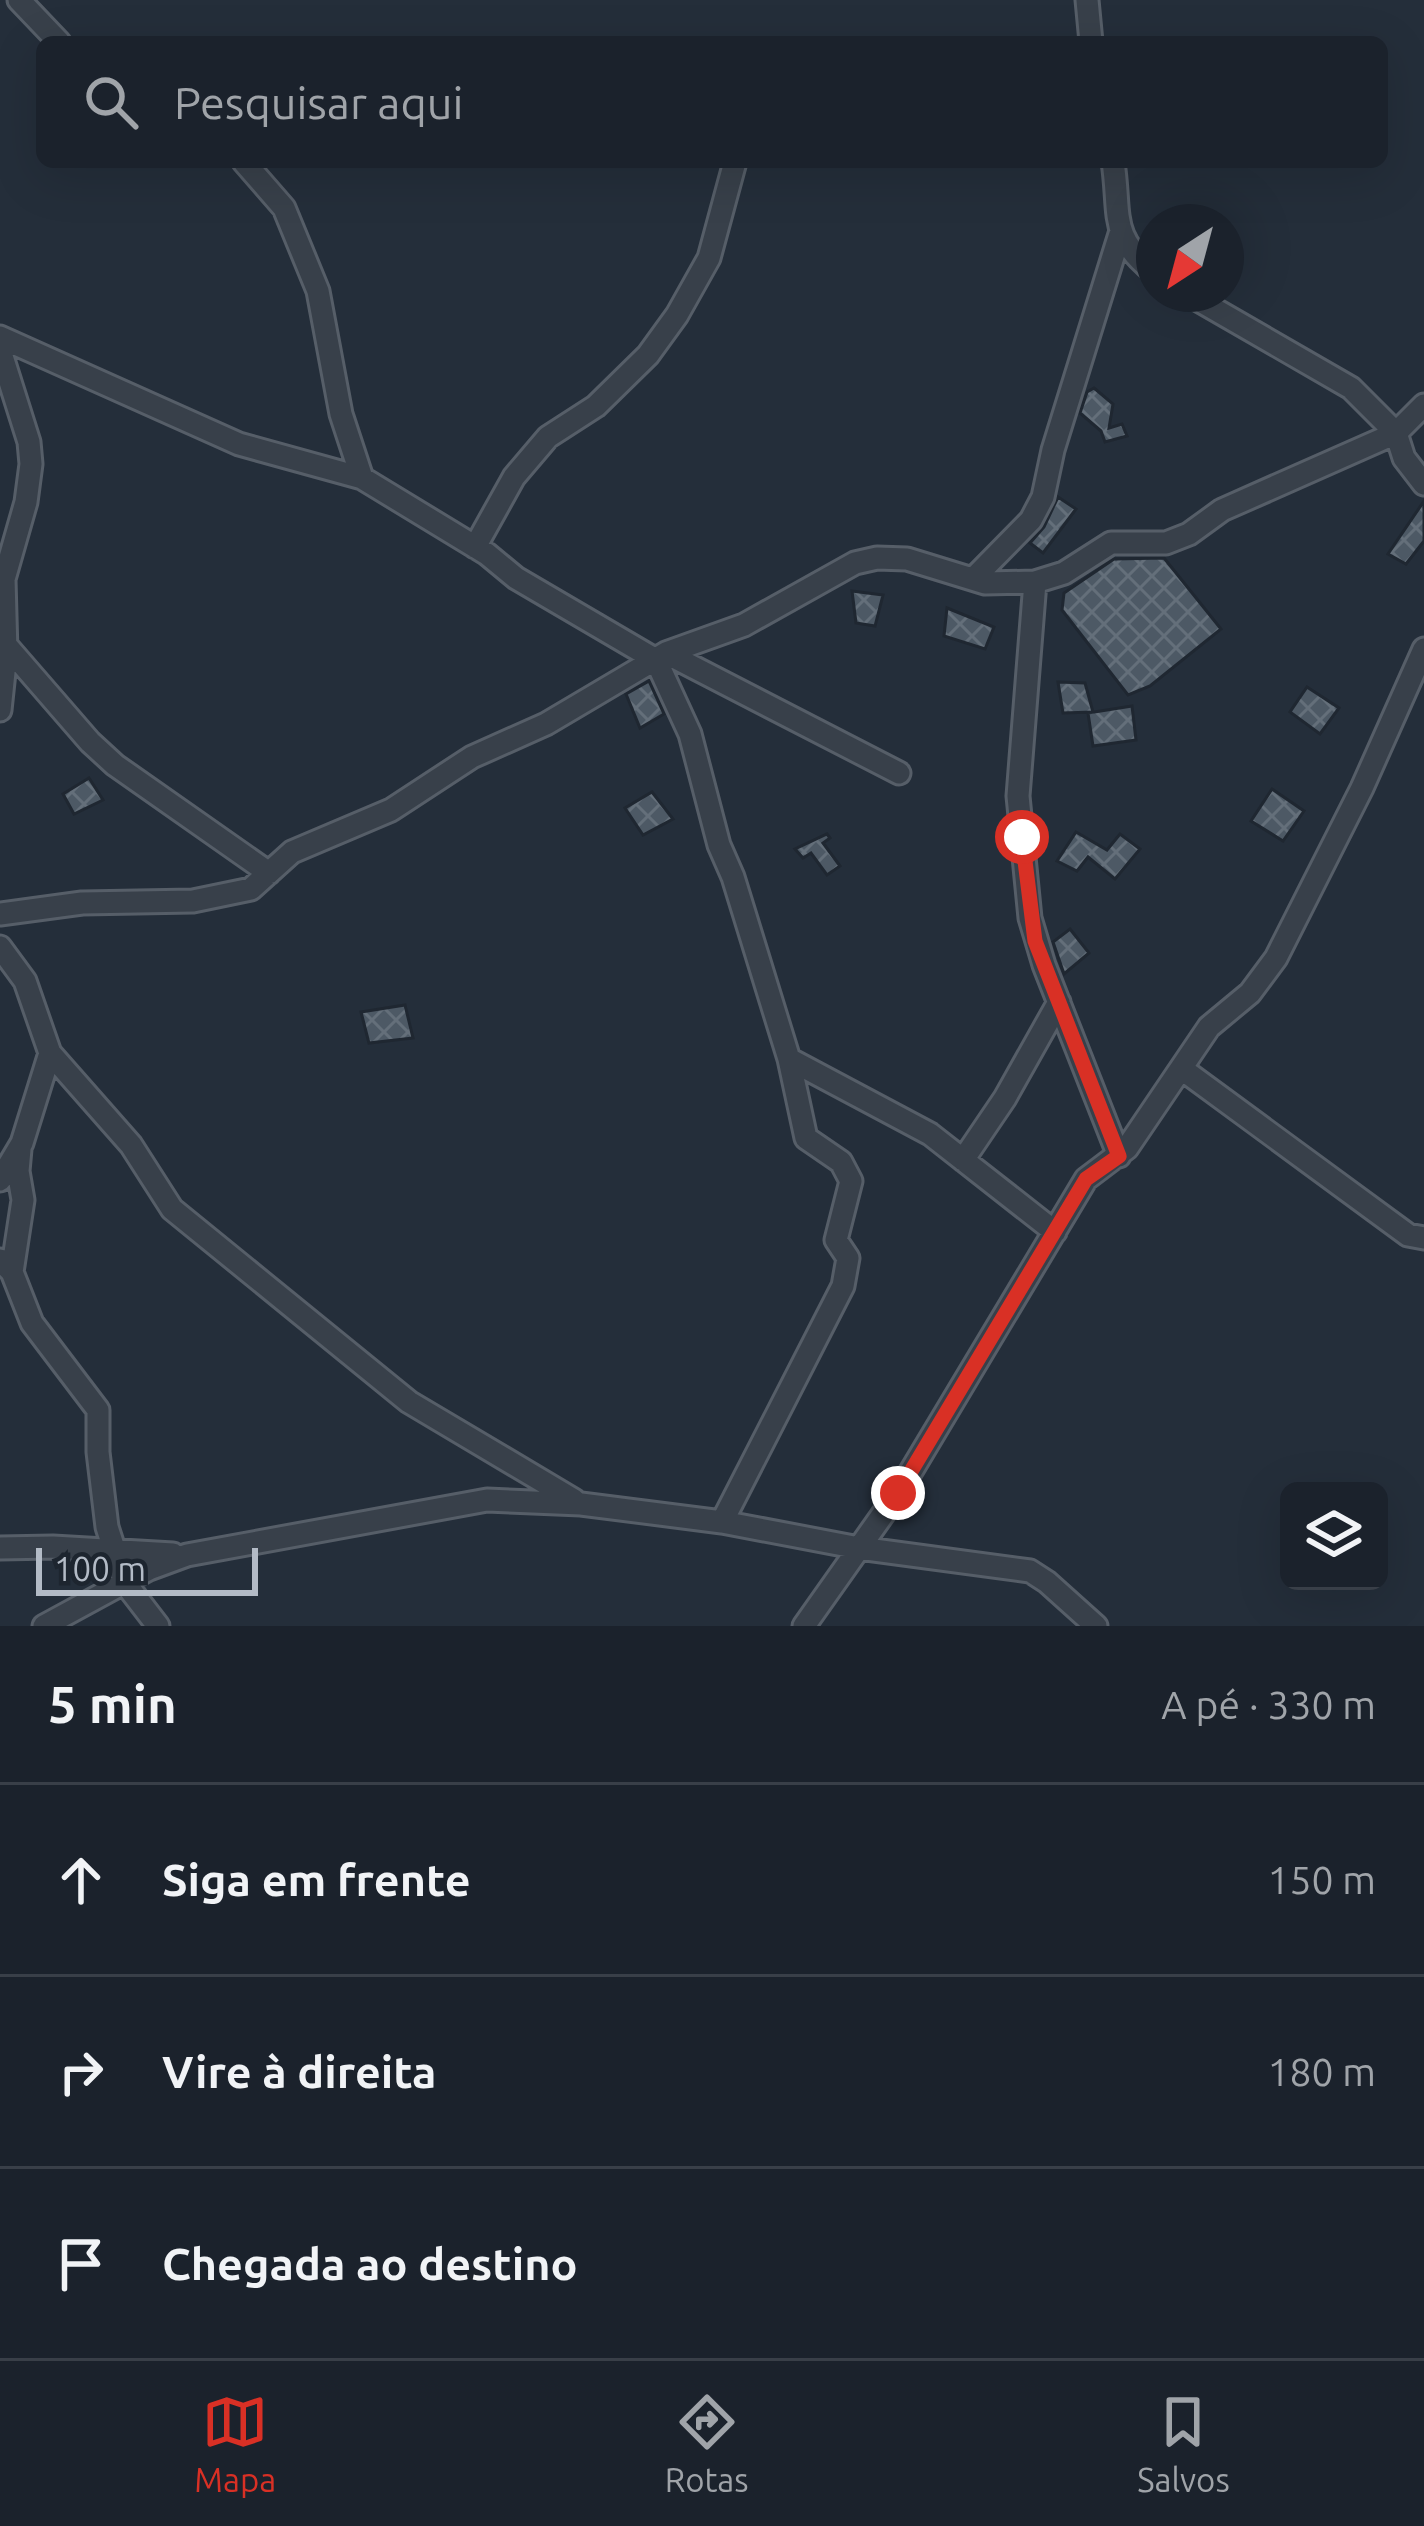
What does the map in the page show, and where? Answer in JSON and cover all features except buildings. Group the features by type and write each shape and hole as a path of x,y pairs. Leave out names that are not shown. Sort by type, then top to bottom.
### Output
{"street":[{"path":"19,0 52,36"},
{"path":"1087,0 1090,36"},
{"path":"249,168 284,208 318,291 341,414 362,478"},
{"path":"475,547 514,477 548,437 582,418 637,365 691,294 709,258 733,168"},
{"path":"1114,168 1120,234 1136,256"},
{"path":"973,579 1031,520 1043,497 1053,450 1120,234"},
{"path":"1219,312 1351,388 1396,433 1404,458 1424,484"},
{"path":"0,337 239,444 362,478 475,547 516,578 661,656 899,773"},
{"path":"0,350 29,442 31,464 26,502 4,579 0,710"},
{"path":"0,914 82,903 212,898 251,889 292,852 391,810 472,757 547,724 661,656 744,625 855,563 907,559 985,583 1035,582 1064,573 1112,543 1166,544 1189,534 1222,510 1396,433 1424,405"},
{"path":"1035,582 1018,796 1030,918 1119,1156"},
{"path":"5,644 90,742 116,765 269,873"},
{"path":"804,1626 898,1493 1086,1179 1119,1156 1154,1114 1210,1027 1250,993 1286,941 1363,788 1424,650"},
{"path":"661,656 690,734 719,844 789,1059 806,1138 848,1170 851,1181 836,1240 848,1258 844,1286 722,1522"},
{"path":"0,947 25,981 50,1053 131,1145 172,1209 409,1402 581,1504"},
{"path":"963,1160 1058,1003"},
{"path":"50,1053 22,1143 18,1171 23,1200 6,1266 32,1323 98,1410 100,1466 114,1552 124,1583 158,1626"},
{"path":"789,1059 930,1134 1055,1232"},
{"path":"1182,1069 1408,1235 1424,1238"},
{"path":"0,1180 22,1143"},
{"path":"44,1626 149,1569 187,1555 487,1500 581,1504 722,1522 859,1548 1030,1571 1096,1626"},
{"path":"0,1548 187,1555"}],"route":[{"path":"898,1493 1086,1179 1119,1156 1035,941 1022,837"}]}
